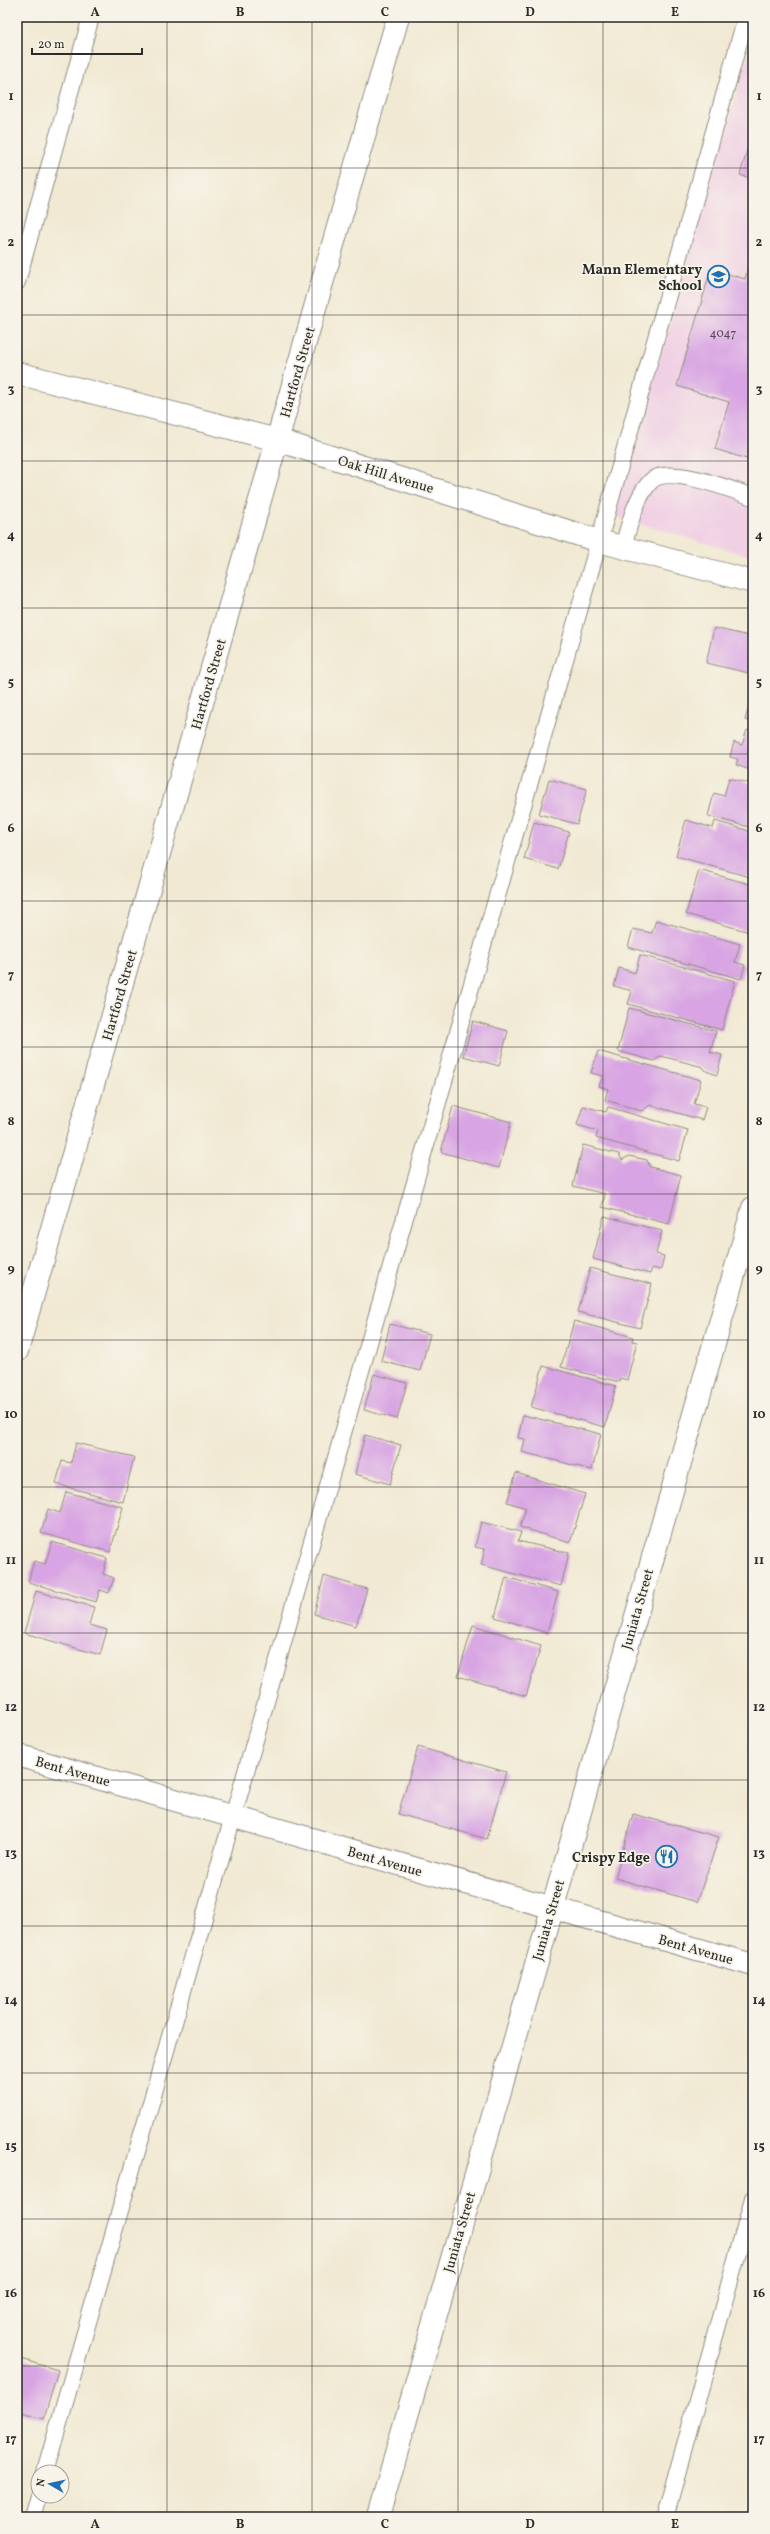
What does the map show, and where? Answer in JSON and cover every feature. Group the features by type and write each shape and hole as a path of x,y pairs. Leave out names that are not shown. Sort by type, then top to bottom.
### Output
{"street":[{"name":"Hartford Street","path":"17,1351 398,17"},
{"name":"Oak Hill Avenue","path":"17,373 277,440 599,541 753,582"},
{"name":"Juniata Street","path":"378,2517 551,1908 753,1208"},
{"name":"Bent Avenue","path":"17,1755 753,1965"}],"lane":[{"path":"17,282 91,17"},
{"path":"47,2464 599,541 746,17"},
{"path":"623,547 633,514 650,482 659,476 677,474 753,496"},
{"path":"665,2517 753,2198"},
{"path":"32,2517 36,2504"}],"shaded area":[{"name":"Mann Elementary School","path":"753,39 753,557 614,516"}],"building":[{"path":"753,131 753,179 740,175"},
{"name":"Mann Elementary School","path":"749,265 753,266 753,461 715,449 729,402 677,386 711,269 745,279"},
{"path":"714,628 753,637 753,674 706,663"},
{"path":"753,693 753,722 745,720"},
{"path":"747,730 753,732 753,771 736,765 738,759 730,757 734,742 742,745"},
{"path":"729,778 753,784 753,828 708,816 714,793 724,796"},
{"path":"549,779 587,789 577,824 539,814"},
{"path":"686,820 713,828 715,821 753,832 753,878 676,856"},
{"path":"534,822 569,832 558,869 524,859"},
{"path":"699,870 753,885 753,933 686,914"},
{"path":"656,920 740,944 735,962 745,965 741,979 628,947 633,929 652,933"},
{"path":"640,955 735,981 722,1030 628,1004 632,991 614,986 619,968 635,973"},
{"path":"629,1008 716,1031 710,1052 722,1055 717,1075 706,1071 703,1067 661,1056 654,1061 618,1051"},
{"path":"473,1021 508,1031 499,1066 463,1056"},
{"path":"598,1051 701,1080 694,1104 706,1107 702,1120 650,1105 642,1111 605,1100 608,1089 599,1086 603,1076 591,1073"},
{"path":"453,1106 511,1122 499,1168 441,1152"},
{"path":"583,1106 606,1112 608,1107 688,1130 679,1161 596,1138 598,1131 577,1125"},
{"path":"583,1145 619,1154 622,1160 629,1156 647,1160 650,1167 681,1175 669,1224 602,1207 605,1194 573,1186"},
{"path":"604,1216 662,1231 656,1254 664,1256 661,1270 652,1268 650,1274 593,1259"},
{"path":"590,1268 652,1284 640,1328 578,1312"},
{"path":"574,1321 633,1337 632,1341 637,1342 627,1380 620,1378 619,1382 561,1367"},
{"path":"390,1324 430,1334 420,1371 381,1361"},
{"path":"543,1366 616,1386 605,1427 531,1407"},
{"path":"374,1374 407,1383 397,1419 364,1410"},
{"path":"523,1415 601,1434 592,1470 522,1452 525,1439 518,1438"},
{"path":"365,1435 401,1445 390,1484 355,1474"},
{"path":"76,1443 134,1457 123,1502 56,1484 62,1461 71,1463"},
{"path":"516,1473 585,1494 570,1543 520,1527 526,1508 507,1502"},
{"path":"66,1492 123,1507 110,1552 41,1533 48,1509 60,1513"},
{"path":"481,1522 521,1532 518,1541 569,1553 561,1586 481,1565 485,1549 475,1547"},
{"path":"52,1542 107,1558 103,1574 114,1578 109,1593 100,1590 96,1602 28,1582 34,1561 45,1564"},
{"path":"324,1576 367,1589 356,1626 314,1614"},
{"path":"506,1577 558,1592 547,1633 495,1617"},
{"path":"36,1591 94,1607 89,1625 107,1630 100,1655 24,1633"},
{"path":"473,1625 541,1646 526,1696 458,1676"},
{"path":"418,1747 506,1772 487,1839 398,1814"},
{"name":"Crispy Edge","path":"633,1814 719,1837 697,1902 615,1878"},
{"path":"17,2358 58,2370 44,2419 17,2412"}],"place":[{"name":"Mann Elementary School","path":"718,277"},
{"name":"Crispy Edge","path":"666,1857"}]}
